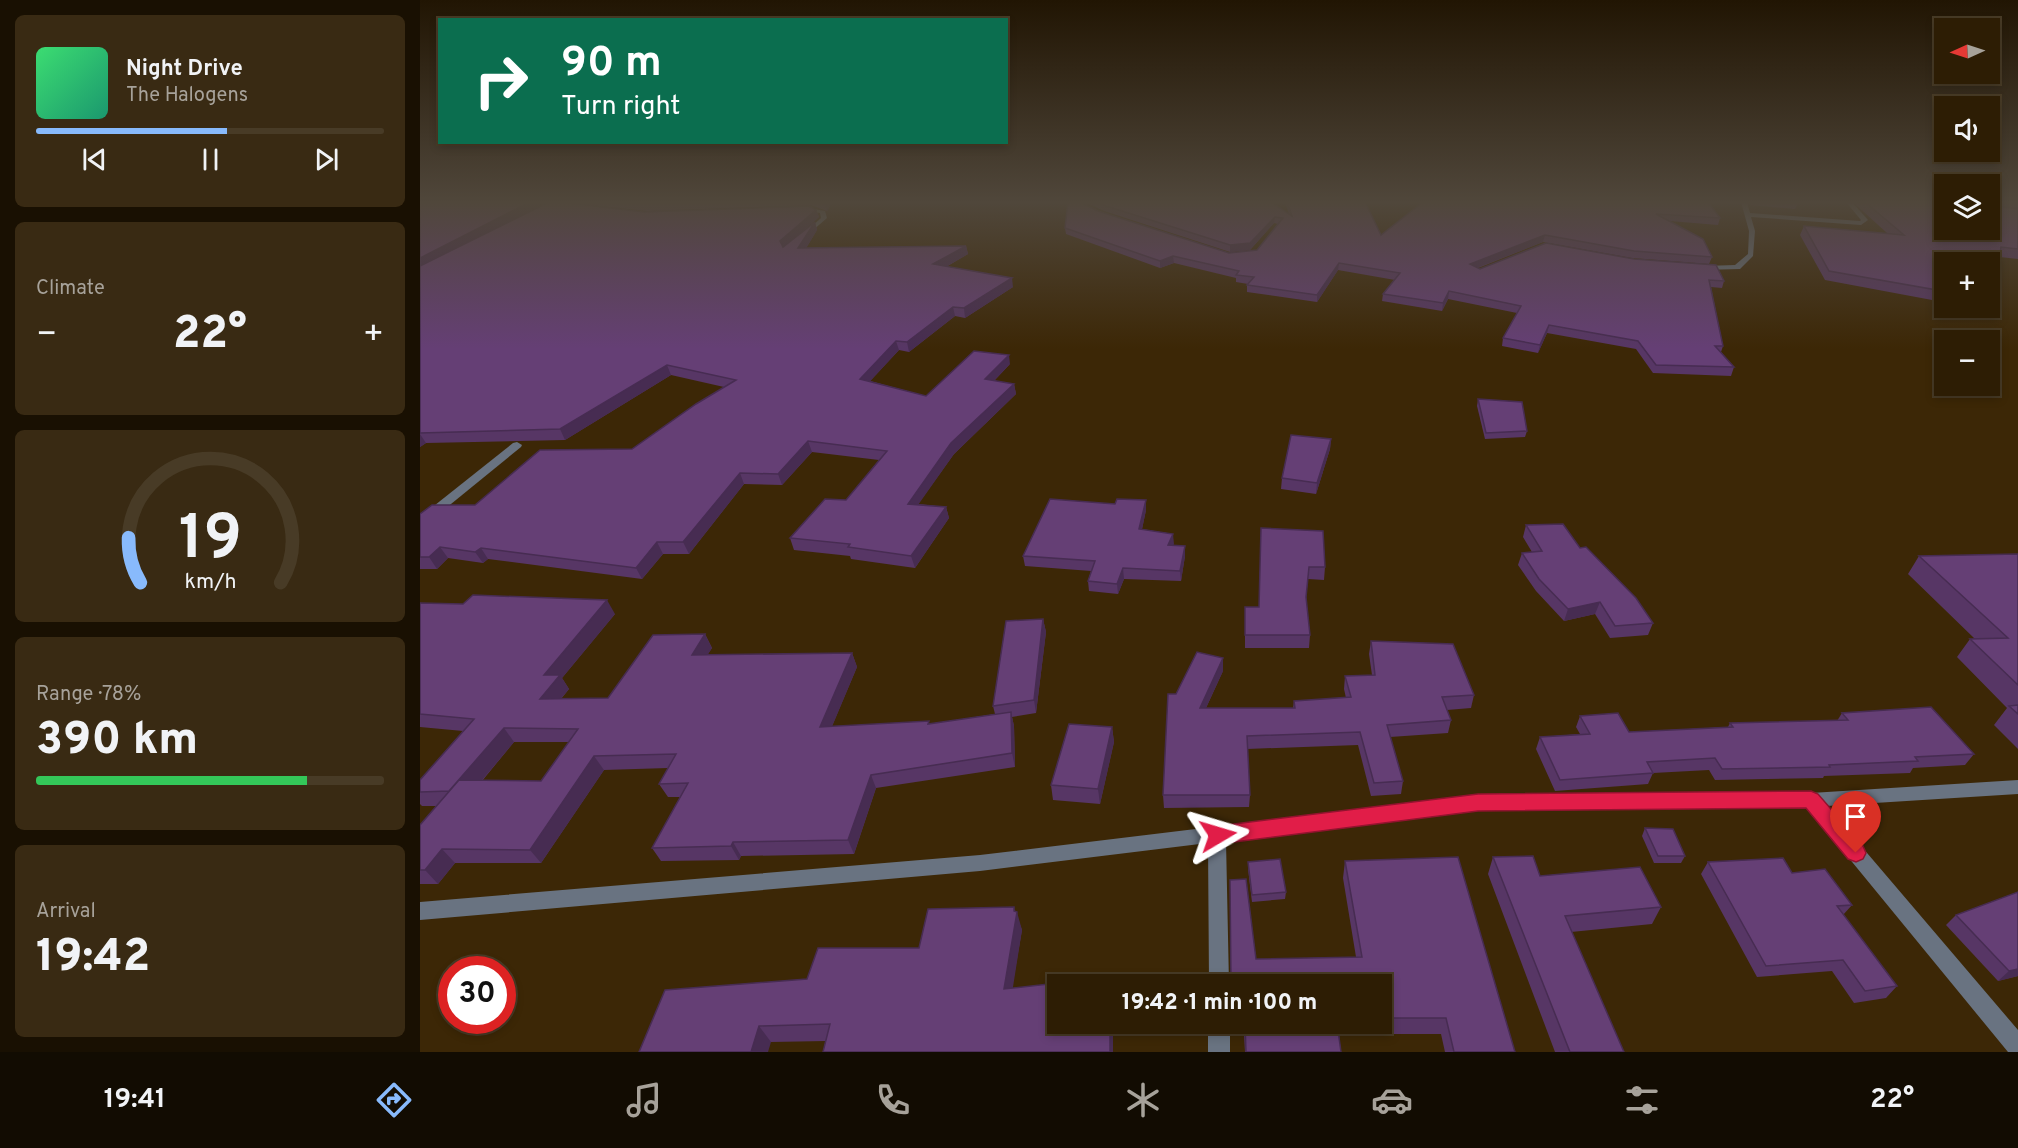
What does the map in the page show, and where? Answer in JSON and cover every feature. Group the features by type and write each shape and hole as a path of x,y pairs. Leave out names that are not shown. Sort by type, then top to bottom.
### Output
{"street":[{"path":"1695,267 1737,267 1751,255 1751,251"},
{"path":"420,523 517,446"},
{"path":"420,911 980,863 1478,802 1811,800 2018,787"},
{"path":"1811,800 2018,1047"},
{"path":"1218,835 1219,974"},
{"path":"1219,1034 1219,1052"}],"building":[{"path":"420,251 434,251 420,258"},
{"path":"450,251 957,251 933,264 1012,278 964,308 953,307 907,342 896,341 860,379 926,396 974,351 1009,355 985,379 1014,384 951,443 908,504 946,507 911,556 848,547 850,544 790,538 825,499 846,500 887,451 808,441 778,474 740,473 683,542 657,542 636,568 481,548 475,552 440,547 429,557 420,557 420,514 432,505 475,505 540,450 632,449 696,404 736,380 667,365 560,429 420,433 420,266"},
{"path":"1131,251 1229,253 1503,251 1470,264 1480,269 1525,251 1591,251 1634,259 1716,265 1724,281 1709,280 1723,346 1715,346 1734,367 1656,365 1638,341 1549,325 1540,345 1503,338 1521,306 1449,291 1443,303 1383,294 1400,273 1339,263 1317,295 1247,285 1254,277 1236,275 1239,271 1173,256 1160,261"},
{"path":"1635,251 1709,251 1712,257"},
{"path":"1818,251 2000,251 2000,253 1934,252 1934,289 1829,271"},
{"path":"1478,399 1522,402 1527,431 1486,433"},
{"path":"1291,435 1331,439 1317,483 1282,478"},
{"path":"1050,499 1115,504 1117,499 1146,500 1139,529 1173,534 1168,545 1185,546 1180,571 1123,568 1117,584 1088,581 1095,561 1023,556"},
{"path":"1563,524 1580,548 1586,547 1636,598 1653,623 1615,626 1600,602 1568,609 1539,579 1522,553 1542,551 1526,525"},
{"path":"1261,528 1323,531 1325,567 1309,567 1306,597 1310,635 1245,635 1245,607 1259,607"},
{"path":"2018,554 2018,685 1970,639 2008,638 1919,556"},
{"path":"473,595 607,600 544,675 560,675 540,699 608,698 653,635 705,634 692,655 852,653 820,727 929,721 928,724 1011,712 1012,753 871,775 848,840 733,842 731,846 652,848 688,783 659,784 676,754 594,756 530,850 442,849 425,870 420,870 420,825 459,780 541,781 578,729 504,728 449,791 420,792 420,780 474,719 420,714 420,603 463,604"},
{"path":"1043,619 1034,700 993,706 1006,621"},
{"path":"1371,641 1453,644 1474,695 1442,697 1451,720 1387,725 1403,781 1374,783 1360,732 1247,736 1250,795 1163,795 1168,694 1176,694 1197,652 1223,658 1200,708 1295,708 1294,701 1351,697 1345,676 1375,675"},
{"path":"2018,705 2018,714 2009,706"},
{"path":"1931,707 1974,754 1915,757 1918,761 1829,765 1830,767 1722,769 1715,758 1647,762 1653,773 1560,780 1540,737 1590,734 1580,716 1618,713 1629,732 1733,727 1730,723 1848,720 1842,713"},
{"path":"1069,724 1112,727 1098,789 1051,785"},
{"path":"1645,828 1673,829 1685,856 1658,856"},
{"path":"1533,856 1540,876 1640,867 1661,907 1565,916 1624,1052 1570,1052 1493,857"},
{"path":"1458,857 1515,1052 1454,1052 1446,1018 1392,1018 1392,974 1231,974 1230,880 1246,879 1256,959 1362,957 1345,861"},
{"path":"1783,858 1792,873 1825,869 1852,905 1837,906 1897,986 1865,991 1843,960 1766,966 1708,862"},
{"path":"1280,859 1286,892 1252,895 1248,862"},
{"path":"2018,892 2018,969 2009,971 1956,915"},
{"path":"1014,907 1014,911 1017,912 1004,989 1047,984 1047,1034 1110,1034 1110,1052 823,1052 830,1024 759,1026 751,1052 639,1052 665,990 807,979 818,948 919,948 928,909"},
{"path":"1245,1034 1339,1034 1341,1052 1246,1052"}],"route":[{"path":"1218,835 1478,802 1811,800 1856,853"}]}
